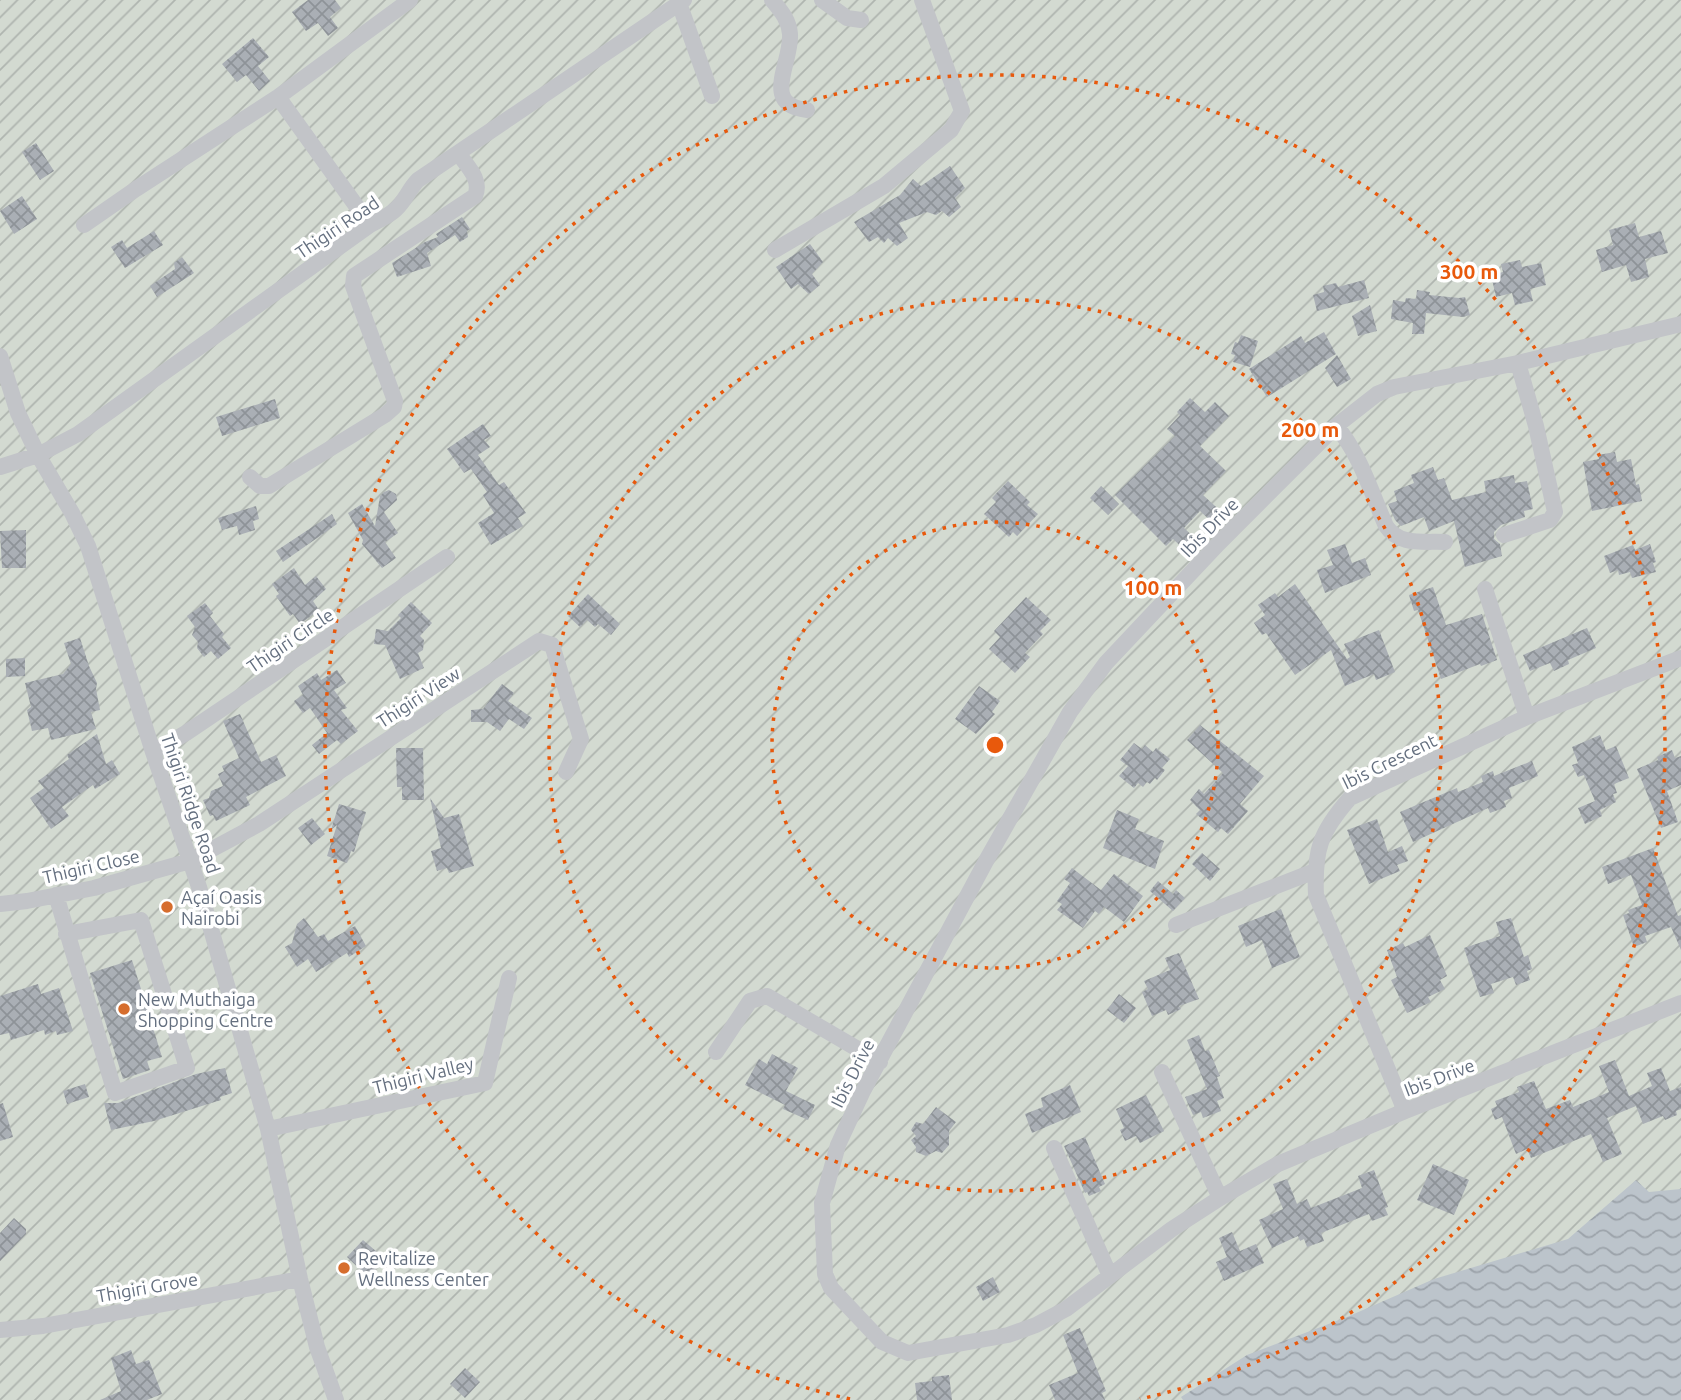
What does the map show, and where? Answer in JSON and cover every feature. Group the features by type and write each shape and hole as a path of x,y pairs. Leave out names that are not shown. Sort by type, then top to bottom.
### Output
{"street":[{"path":"84,225 278,97 410,0"},
{"path":"772,0 785,16 790,32 790,49 780,90 784,101 793,108 807,110"},
{"path":"822,0 847,18 861,20"},
{"path":"775,250 884,186 951,130 962,111 922,0"},
{"path":"682,2 712,96"},
{"name":"Thigiri Road","path":"0,467 38,455 78,435 370,225 395,211 418,180 682,2"},
{"path":"278,97 370,225"},
{"path":"250,477 260,486 269,486 394,407 395,401 353,286 354,276 475,196 479,188 477,181 458,153"},
{"name":"Ibis Drive","path":"1681,324 1518,363 1394,387 1377,394 1336,426 1218,544 1106,663 1086,688 986,861 838,1145 822,1203 825,1274 831,1288 882,1342 908,1353 1008,1335 1066,1309 1172,1229 1278,1164 1405,1111 1681,1003"},
{"name":"Thigiri Ridge Road","path":"0,356 18,413 88,546 190,860 268,1129 317,1347 336,1400"},
{"path":"1504,535 1550,520 1555,512 1536,426 1518,363"},
{"path":"1336,426 1354,451 1392,535 1401,541 1445,542"},
{"name":"Thigiri Circle","path":"153,752 186,733 447,557"},
{"path":"1485,589 1527,717"},
{"name":"Thigiri View","path":"190,860 259,824 539,641 552,645 582,739 565,772"},
{"name":"Ibis Crescent","path":"1405,1111 1316,895 1315,870 1319,844 1334,816 1350,798 1527,717 1681,658"},
{"name":"Thigiri Close","path":"0,904 94,888 190,860"},
{"path":"1176,925 1315,870"},
{"path":"56,895 66,934 116,1093 187,1068 141,920 66,934"},
{"name":"Thigiri Valley","path":"268,1129 485,1083 509,978"},
{"path":"716,1052 750,1001 767,996 880,1062"},
{"path":"1162,1072 1220,1198"},
{"path":"1054,1148 1110,1276"},
{"name":"Thigiri Grove","path":"0,1330 43,1326 300,1279"}],"shaded area":[{"path":"0,0 1681,0 1681,1400 0,1400"}],"water":[{"path":"1636,1180 1649,1192 1681,1189 1681,1400 1183,1400 1181,1397 1247,1355 1347,1317 1434,1279 1568,1239"}],"building":[{"path":"308,0 335,0 341,8 330,17 338,28 328,36 318,23 306,31 292,12"},
{"path":"253,38 269,57 258,66 270,81 259,91 246,75 237,82 222,64"},
{"path":"36,143 54,171 40,180 22,152"},
{"path":"950,166 965,188 955,198 961,207 949,217 942,211 936,215 927,212 899,223 908,238 897,246 888,238 884,243 878,237 869,242 854,222 900,195 913,179 921,186"},
{"path":"22,196 37,219 14,234 0,211"},
{"path":"462,217 470,229 467,231 468,237 460,242 455,235 427,253 431,266 397,277 392,263 438,237 436,234"},
{"path":"1635,223 1639,237 1661,231 1668,253 1645,259 1649,277 1631,282 1626,265 1602,272 1596,250 1613,245 1609,230"},
{"path":"154,231 163,245 125,268 111,247 122,240 127,248"},
{"path":"810,244 823,262 812,274 820,285 809,294 798,284 791,289 776,267"},
{"path":"182,257 194,273 157,297 150,286 175,269 174,263"},
{"path":"1520,260 1522,267 1541,263 1546,285 1530,289 1533,301 1515,305 1512,293 1496,297 1491,275 1503,272 1501,264"},
{"path":"1364,280 1369,298 1317,311 1313,295 1324,292 1323,286 1336,283 1338,287"},
{"path":"1417,290 1430,292 1429,295 1465,297 1470,315 1463,317 1426,313 1424,334 1412,334 1413,323 1391,319 1393,300 1405,302 1406,298 1416,299"},
{"path":"1370,305 1377,331 1358,336 1352,316"},
{"path":"1324,332 1336,354 1267,397 1249,369 1301,336 1305,343"},
{"path":"1241,335 1258,341 1250,367 1233,362 1235,355 1231,354"},
{"path":"1337,355 1351,379 1337,387 1325,368"},
{"path":"1190,398 1205,412 1215,402 1229,416 1200,446 1226,471 1203,495 1226,516 1216,526 1200,511 1184,528 1199,542 1188,553 1173,539 1166,546 1115,495 1175,436 1167,429"},
{"path":"275,399 280,418 222,436 216,417"},
{"path":"483,424 491,436 484,440 490,447 478,455 499,485 504,482 526,513 518,518 523,526 491,545 478,523 494,513 483,495 487,492 471,469 464,473 447,449"},
{"path":"1615,452 1617,462 1631,459 1642,501 1592,511 1583,462 1599,459 1598,455"},
{"path":"1433,467 1438,480 1444,478 1452,500 1486,492 1484,481 1514,475 1515,483 1527,481 1533,509 1524,511 1525,517 1501,525 1494,532 1494,539 1500,544 1502,556 1465,567 1454,521 1429,531 1424,517 1401,526 1395,520 1388,504 1397,501 1394,491 1414,483 1411,475"},
{"path":"1008,481 1030,502 1027,505 1038,514 1017,536 1013,532 1009,537 984,514 996,502 992,498"},
{"path":"1101,486 1119,504 1108,515 1090,498"},
{"path":"389,490 396,494 397,500 384,512 398,533 385,542 396,558 382,568 362,544 363,540 348,513 362,504 375,526 380,496"},
{"path":"256,506 259,519 253,521 255,530 239,535 237,526 222,530 218,518"},
{"path":"332,514 337,524 283,562 276,551"},
{"path":"26,530 26,568 2,568 0,531"},
{"path":"1345,544 1352,563 1365,558 1371,575 1325,593 1317,570 1333,565 1327,550"},
{"path":"1650,544 1656,572 1632,578 1630,572 1619,575 1618,570 1610,573 1604,556 1633,545 1635,550"},
{"path":"294,568 305,585 316,576 326,589 313,601 319,610 300,624 293,614 290,616 276,596 279,594 272,584"},
{"path":"1295,584 1347,659 1350,657 1344,644 1379,630 1395,672 1376,680 1374,674 1345,686 1331,650 1295,675 1266,633 1262,635 1254,623 1265,615 1258,605 1275,593 1278,597"},
{"path":"1433,587 1446,625 1482,614 1497,660 1441,679 1418,610 1414,611 1409,595"},
{"path":"588,594 620,624 611,635 598,624 595,627 587,620 580,627 568,616"},
{"path":"1026,597 1051,620 1040,631 1043,634 1025,653 1030,657 1015,673 989,649 1000,637 994,631"},
{"path":"411,602 432,623 420,636 424,640 423,650 418,653 424,668 400,679 385,645 374,644 376,629 388,631 401,618 398,615"},
{"path":"205,603 213,613 210,616 224,634 222,637 231,648 218,659 211,651 204,657 197,648 198,642 192,635 195,627 187,616"},
{"path":"1587,628 1596,648 1568,660 1569,664 1554,671 1550,663 1530,671 1523,655"},
{"path":"80,638 97,683 100,710 91,712 96,729 51,740 48,728 32,731 27,710 31,707 25,683 63,674 71,664 64,643"},
{"path":"25,658 25,676 6,677 6,659"},
{"path":"337,670 346,683 334,690 347,708 341,710 358,731 341,744 337,740 319,754 312,745 327,733 310,708 303,713 294,701 303,695 298,686 317,673 321,680"},
{"path":"502,684 514,693 508,701 532,718 524,729 509,719 500,731 487,722 471,722 471,710 483,709"},
{"path":"979,686 1000,701 992,712 995,714 976,734 955,719"},
{"path":"240,714 261,762 276,755 286,776 246,797 250,805 216,821 213,815 210,816 203,800 209,798 211,791 223,786 218,774 224,771 222,766 239,758 223,721"},
{"path":"1200,725 1264,776 1240,804 1248,811 1228,834 1221,828 1218,832 1196,814 1200,810 1190,800 1199,789 1204,794 1223,773 1187,740"},
{"path":"97,734 106,764 112,760 120,774 95,789 93,785 62,807 69,816 51,829 30,798 44,788 38,781 69,759 67,755"},
{"path":"1600,735 1606,750 1616,746 1629,778 1614,784 1616,802 1600,810 1602,816 1585,824 1578,808 1595,801 1584,775 1578,777 1572,765 1578,763 1572,747"},
{"path":"1134,743 1142,749 1145,745 1153,752 1156,748 1170,759 1157,780 1155,778 1150,784 1147,782 1143,787 1138,783 1134,788 1119,776 1128,766 1120,760"},
{"path":"396,748 423,748 424,800 402,800 402,787 397,787"},
{"path":"1672,750 1675,758 1681,756 1681,785 1667,791 1678,822 1661,828 1637,769 1658,760 1657,757"},
{"path":"1532,761 1538,776 1509,788 1512,798 1504,801 1506,807 1490,813 1488,808 1413,842 1400,812 1457,788 1458,792 1483,782 1481,776 1493,771 1494,776"},
{"path":"430,798 444,818 459,814 474,866 449,873 447,868 437,871 431,851 441,848"},
{"path":"339,804 366,812 354,852 351,851 347,863 327,856 337,825 331,830"},
{"path":"1117,810 1139,819 1135,829 1164,841 1155,869 1103,848"},
{"path":"312,818 325,834 311,845 298,828"},
{"path":"1377,819 1388,852 1402,846 1408,861 1397,865 1400,871 1369,884 1347,830"},
{"path":"1653,848 1678,916 1681,915 1681,950 1671,927 1645,936 1647,942 1634,947 1623,915 1642,905 1631,875 1608,884 1602,867"},
{"path":"1202,853 1220,869 1210,881 1192,864"},
{"path":"1072,868 1101,890 1114,874 1143,896 1124,922 1104,907 1099,914 1095,911 1083,928 1057,910 1062,904 1057,901 1070,883 1064,879"},
{"path":"1158,881 1173,894 1176,890 1185,898 1173,911 1150,891"},
{"path":"1281,909 1300,957 1272,968 1262,940 1246,947 1238,926"},
{"path":"304,918 318,937 324,934 328,941 355,926 366,946 349,957 347,953 316,972 308,959 297,967 285,947 292,943 297,924"},
{"path":"1511,918 1524,957 1528,955 1532,969 1527,971 1530,980 1516,985 1513,977 1491,984 1494,993 1480,997 1464,948 1500,936 1496,922"},
{"path":"1430,935 1447,976 1440,980 1445,989 1428,997 1431,1002 1407,1013 1391,980 1397,977 1387,950 1403,943 1405,947"},
{"path":"1179,953 1199,999 1179,1006 1181,1009 1168,1015 1166,1010 1152,1016 1142,992 1148,989 1144,981 1170,970 1165,958"},
{"name":"New Muthaiga Shopping Centre","path":"132,960 162,1057 147,1061 150,1070 123,1079 90,973"},
{"path":"38,984 41,994 59,988 73,1031 57,1035 56,1031 45,1035 44,1030 11,1040 9,1033 0,1035 0,996"},
{"path":"1119,994 1136,1008 1124,1023 1107,1010"},
{"path":"1199,1035 1220,1076 1217,1077 1224,1098 1217,1101 1221,1111 1203,1118 1201,1112 1193,1115 1185,1097 1207,1089 1187,1040"},
{"path":"772,1054 798,1068 786,1091 815,1105 808,1120 783,1109 785,1105 745,1085 759,1059 767,1064"},
{"path":"1615,1060 1629,1096 1652,1086 1647,1073 1661,1068 1670,1091 1681,1087 1681,1109 1676,1111 1677,1115 1665,1120 1663,1116 1643,1124 1636,1106 1607,1118 1622,1154 1603,1162 1591,1134 1531,1158 1527,1149 1516,1154 1502,1117 1495,1120 1491,1109 1497,1106 1495,1101 1519,1092 1517,1087 1534,1081 1546,1109 1570,1100 1573,1107 1609,1092 1599,1066"},
{"path":"225,1068 232,1093 220,1097 221,1100 154,1121 111,1130 104,1103 118,1103 196,1074"},
{"path":"85,1084 89,1097 67,1104 63,1091"},
{"path":"1070,1085 1081,1112 1032,1133 1025,1114 1043,1107 1041,1098"},
{"path":"1146,1095 1164,1131 1140,1143 1136,1136 1125,1141 1120,1130 1124,1128 1116,1109"},
{"path":"3,1103 13,1137 0,1141 0,1104"},
{"path":"936,1107 956,1122 949,1131 949,1145 942,1153 936,1151 926,1156 916,1152 911,1140 916,1136 911,1130 916,1122 923,1124"},
{"path":"1085,1137 1105,1184 1099,1187 1101,1191 1089,1196 1085,1193 1064,1146"},
{"path":"1433,1164 1469,1180 1454,1215 1417,1200"},
{"path":"1374,1170 1388,1207 1385,1208 1388,1215 1372,1221 1369,1214 1321,1233 1324,1241 1307,1247 1304,1239 1300,1241 1298,1236 1272,1248 1259,1220 1283,1209 1273,1184 1287,1179 1297,1204 1307,1199 1311,1208 1362,1188 1358,1176"},
{"path":"14,1218 26,1229 26,1234 0,1261 0,1233"},
{"path":"1232,1232 1240,1251 1256,1244 1264,1263 1224,1281 1216,1262 1227,1257 1219,1238"},
{"path":"363,1240 377,1252 369,1262 376,1268 368,1277 347,1257"},
{"path":"993,1277 1000,1292 983,1301 976,1287"},
{"path":"1080,1328 1106,1391 1102,1393 1105,1400 1055,1400 1049,1385 1078,1373 1063,1335"},
{"path":"131,1350 136,1364 149,1360 162,1394 147,1400 100,1400 121,1391 111,1358"},
{"path":"465,1368 480,1382 465,1398 450,1384"},
{"path":"949,1375 952,1400 917,1400 915,1383"}],"place":[{"name":"Açaí Oasis Nairobi","path":"167,907"},
{"name":"New Muthaiga Shopping Centre","path":"124,1009"},
{"name":"Revitalize Wellness Center","path":"344,1268"}]}
